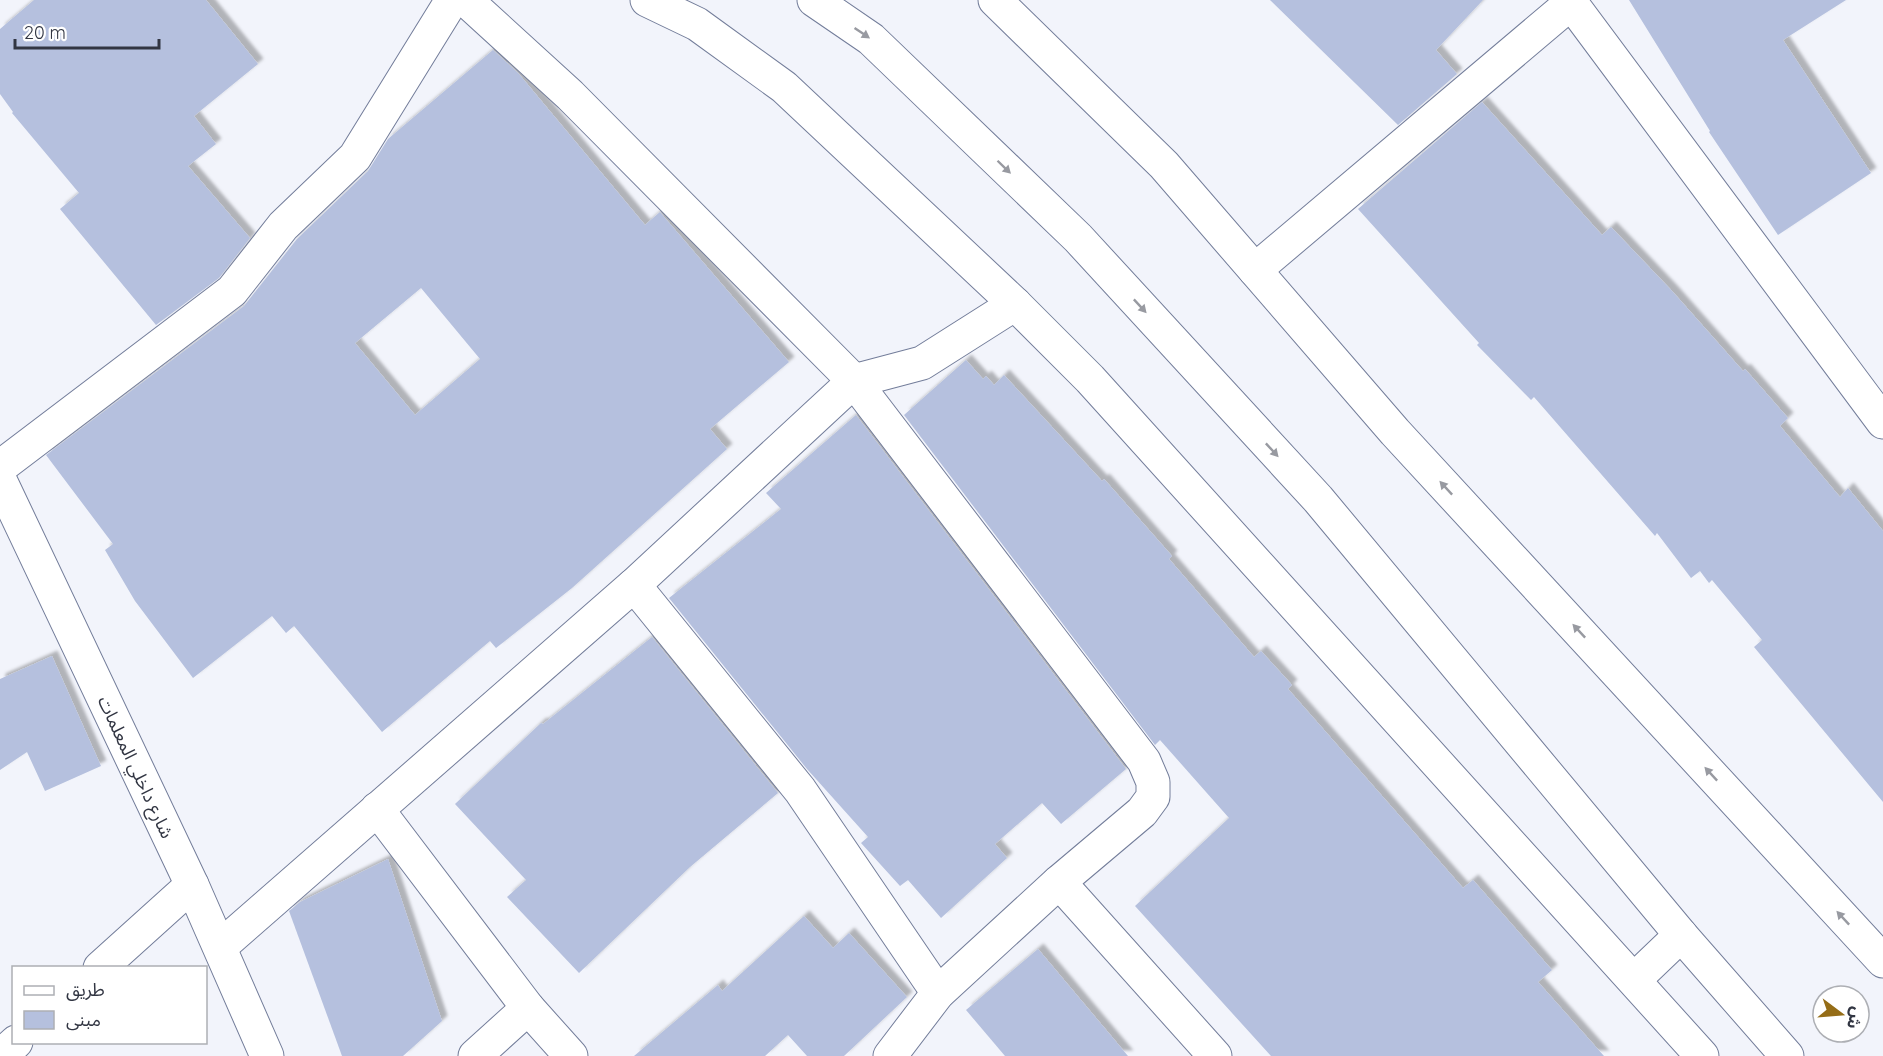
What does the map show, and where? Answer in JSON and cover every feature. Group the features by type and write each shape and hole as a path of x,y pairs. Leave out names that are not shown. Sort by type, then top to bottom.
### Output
{"street":[{"path":"0,467 232,291 283,226 355,157 452,0"},
{"path":"466,0 570,95 854,381 1144,761 1153,782 1153,797 1142,812 1059,882 938,993 890,1056"},
{"path":"647,0 698,24 784,87 1015,304 1090,379 1635,979 1702,1056"},
{"path":"814,0 871,39 1078,238 1318,499 1681,935 1787,1056"},
{"path":"994,0 1164,165 1395,432 1883,961"},
{"path":"1255,270 1570,2 1883,423"},
{"path":"220,947 634,585 854,381 922,363 1015,304"},
{"name":"شارع داخلي المعلمات","path":"0,480 192,885 267,1056"},
{"path":"634,585 800,790 938,993"},
{"path":"377,810 528,1008 571,1056"},
{"path":"1059,882 1215,1056"},
{"path":"102,966 192,885"},
{"path":"1635,979 1681,935"},
{"path":"475,1056 528,1008"},
{"path":"1,1056 14,1044"}],"building":[{"path":"34,0 206,0 258,64 194,116 216,144 188,166 250,238 219,278 156,325 60,209 79,193 12,113 0,94 0,29"},
{"path":"1270,0 1483,0 1436,50 1457,74 1398,125"},
{"path":"1629,0 1846,0 1783,40 1871,173 1778,235 1709,132"},
{"path":"493,50 518,73 645,225 660,212 789,362 710,429 727,449 572,588 496,648 490,641 382,732 294,626 286,633 272,616 193,678 135,601 105,550 113,544 46,455 244,306 297,239 368,171 388,139","holes":["421,288 480,359 415,415 355,343"]},
{"path":"1482,102 1602,235 1611,227 1743,371 1745,369 1788,418 1780,426 1840,497 1848,488 1883,531 1883,802 1754,647 1762,640 1712,580 1709,583 1700,571 1691,578 1657,533 1655,536 1534,397 1531,400 1477,345 1479,343 1358,209"},
{"path":"966,360 983,379 986,376 994,385 1004,375 1102,481 1104,479 1172,556 1169,559 1254,657 1261,651 1292,685 1288,689 1463,888 1473,880 1552,970 1538,982 1604,1056 1271,1056 1135,906 1229,818 1160,740 1155,745 904,415"},
{"path":"856,415 1126,769 1061,824 1042,803 995,844 1007,858 941,918 908,880 900,886 861,843 868,837 807,769 669,598 781,509 766,493"},
{"path":"652,637 778,793 690,867 579,973 507,897 526,880 455,804 541,723 543,724"},
{"path":"52,656 101,766 45,791 27,752 0,770 0,679"},
{"path":"388,859 442,1021 403,1056 342,1056 289,911 300,902"},
{"path":"804,916 833,948 849,933 907,997 844,1056 807,1056 788,1035 765,1056 634,1056 718,985 722,991"},
{"path":"1038,949 1128,1056 1005,1056 966,1010"}]}
